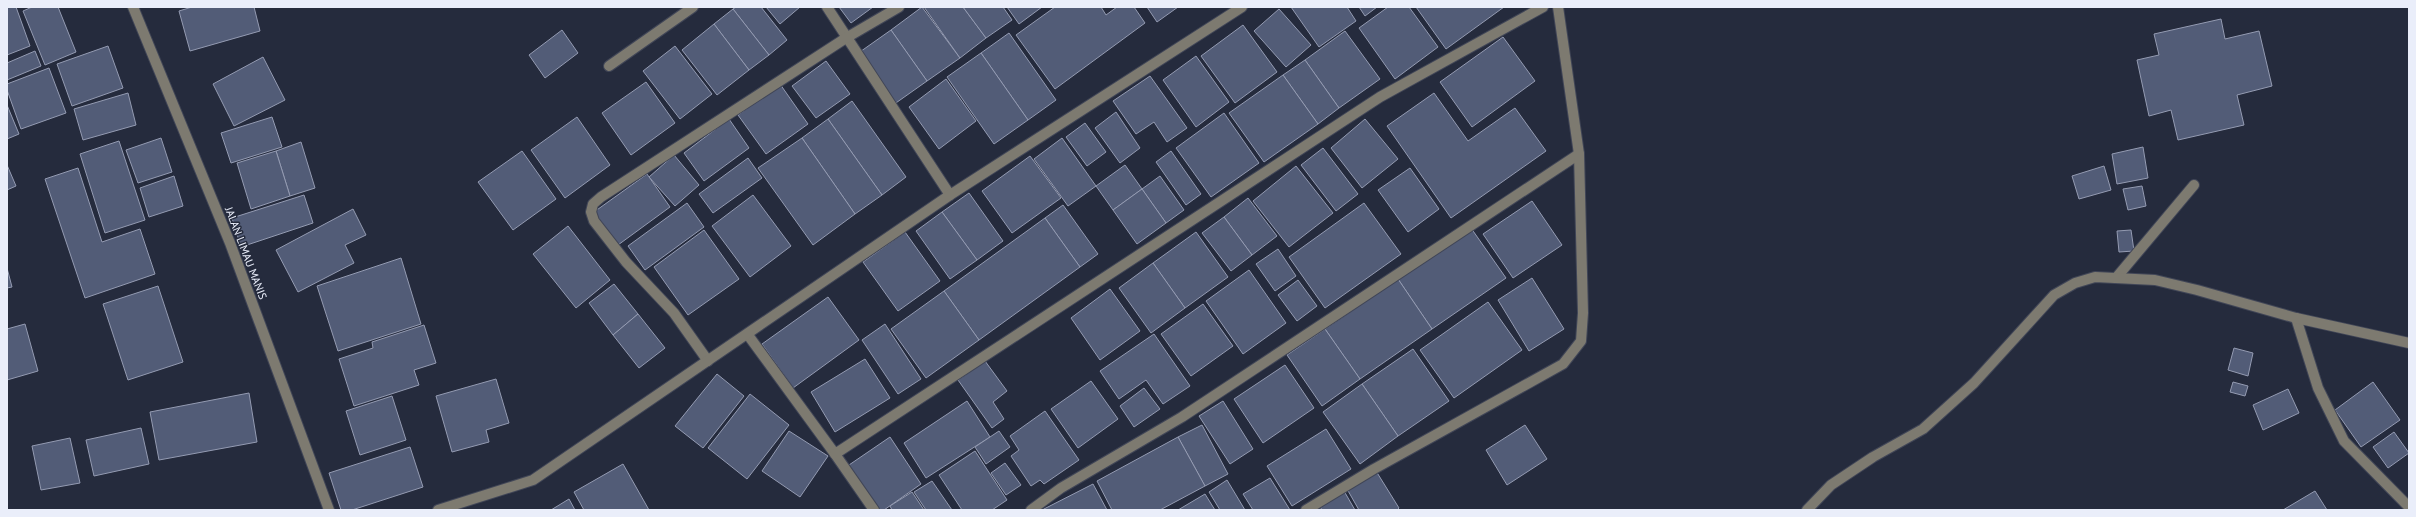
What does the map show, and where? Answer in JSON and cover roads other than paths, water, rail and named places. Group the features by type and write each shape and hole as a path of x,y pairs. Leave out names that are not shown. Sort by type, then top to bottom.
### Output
{"street":[{"name":"JALAN LIMAU MANIS","path":"133,7 230,243 329,510"},
{"path":"609,66 693,7"},
{"path":"827,7 950,195"},
{"path":"708,361 674,313 626,262 594,221 591,212 593,204 601,197 846,38 899,7"},
{"path":"438,510 533,480 708,361 748,336 950,195 1242,7"},
{"path":"835,454 1380,97 1543,7"},
{"path":"1306,510 1374,469 1563,364 1581,341 1583,313 1579,154 1558,7"},
{"path":"1031,510 1061,488 1182,417 1579,154"},
{"path":"2116,278 2194,184"},
{"path":"1807,510 1831,484 1873,457 1923,429 1974,383 2054,295 2075,283 2095,278 2155,280 2197,290 2296,318 2409,343"},
{"path":"2296,318 2318,388 2344,441 2409,507"},
{"path":"748,336 835,454 874,510"}]}
